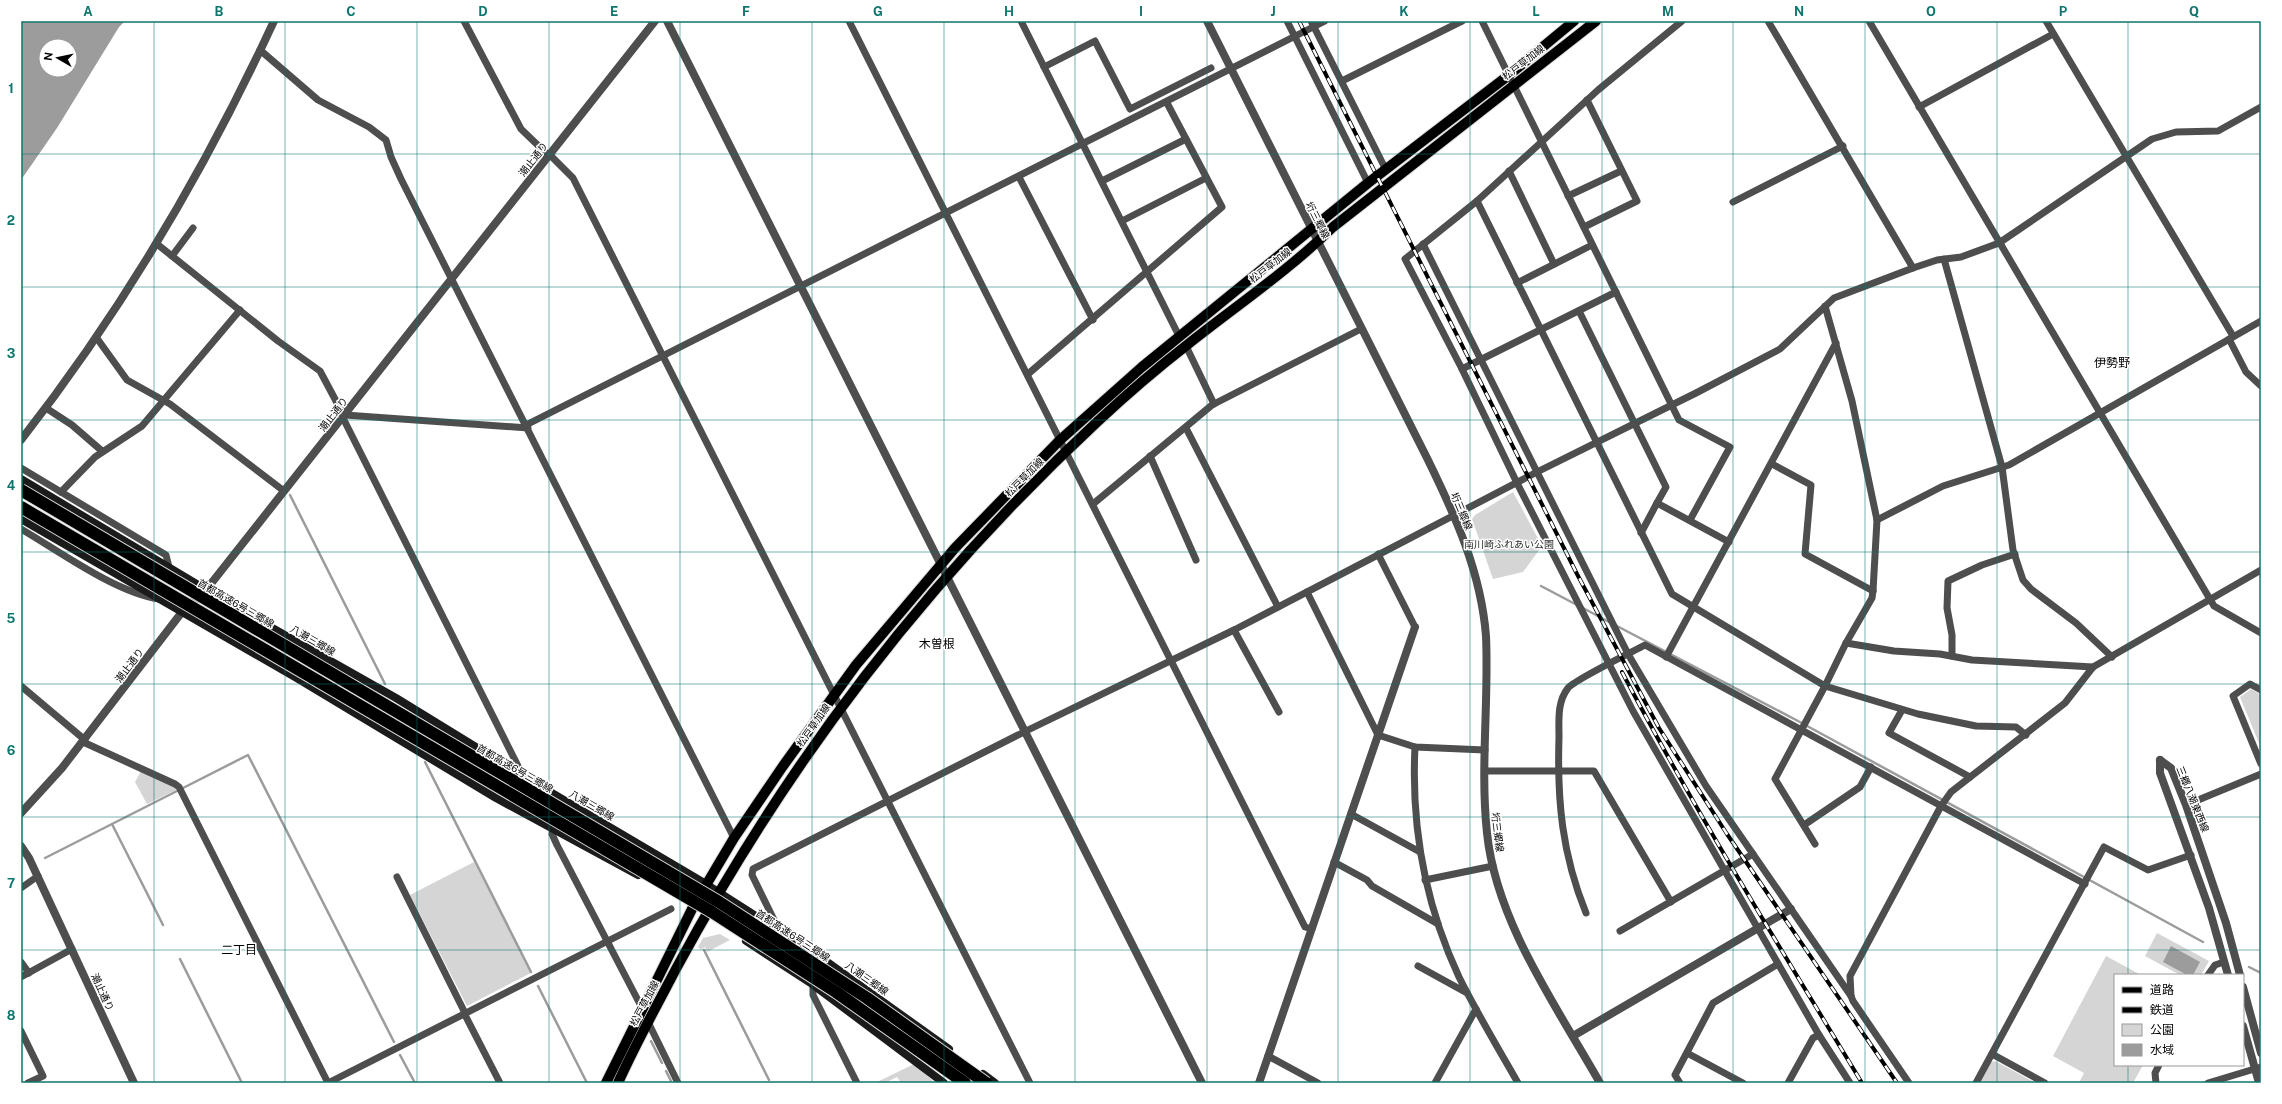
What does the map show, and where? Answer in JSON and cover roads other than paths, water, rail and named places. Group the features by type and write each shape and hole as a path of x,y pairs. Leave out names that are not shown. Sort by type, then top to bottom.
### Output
{"highway":[{"name":"首都高速6号三郷線","path":"21,490 719,902 867,998 986,1083"},
{"path":"21,506 712,912 849,1001 965,1083"}],"main road":[{"name":"松戸草加線","path":"606,1083 695,903 734,838 833,696 883,632 982,518 1060,440 1179,336 1312,230 1368,183 1509,75 1574,21"},
{"name":"松戸草加線","path":"618,1083 648,1022 706,914 764,817 840,708 871,667 947,575 985,532 1115,406 1186,346 1318,242 1333,227 1596,21"},
{"name":"八潮三郷線","path":"21,479 206,590 396,698 523,776 719,892 823,959 995,1083"},
{"path":"21,519 295,677 496,798 695,903"},
{"path":"598,820 603,837 615,847 687,890 695,903 706,914 812,984 944,1083"},
{"path":"706,884 709,900 720,912 779,949 812,984"}],"street":[{"path":"21,440 46,408 96,337 157,244 203,163 274,21"},
{"path":"464,21 521,129 572,178 1030,1083"},
{"name":"潮止通り","path":"21,813 62,768 84,741 182,612 206,590 655,21"},
{"path":"667,21 1202,1083"},
{"path":"849,21 1060,440 1067,451 1305,927 1312,929"},
{"path":"1021,21 1179,336"},
{"name":"垳三郷線","path":"1207,21 1455,517 1469,552 1484,612 1487,663 1485,750 1487,834 1493,866 1501,896 1516,932 1600,1083"},
{"path":"1287,21 1368,183"},
{"path":"344,416 527,427 662,355 1295,38 1312,24 1325,21"},
{"path":"1342,81 1462,21"},
{"path":"1482,21 1670,405 1679,420 1730,447 1690,520"},
{"path":"1682,21 1587,100 1477,201 1406,259 1583,615 1648,739 1819,1035 1850,1083"},
{"path":"1768,21 1914,268"},
{"path":"1870,21 1919,107 2214,606 2261,633"},
{"path":"2046,21 2127,157 2231,338 2246,372 2261,386"},
{"path":"1312,24 1386,170"},
{"path":"1919,107 2054,34"},
{"path":"1044,67 1095,41 1135,119"},
{"path":"260,50 318,100 369,127 386,140 390,157 734,838"},
{"path":"1130,109 1211,68"},
{"path":"1584,227 1637,201 1587,100"},
{"path":"1028,374 1148,273 1222,207 1167,103"},
{"path":"779,930 752,875 753,869 1026,731 1234,630 1378,554 1455,517 1537,472 1780,349 1834,298 1914,268 1944,259 1961,257 1999,243 2152,139 2167,133 2218,131 2261,107"},
{"path":"1102,181 1186,139"},
{"path":"1733,202 1843,146"},
{"path":"1568,196 1622,170"},
{"path":"1509,171 1554,264"},
{"path":"1019,177 1093,320"},
{"path":"1122,221 1206,178"},
{"path":"1477,201 1672,594 1826,686 1902,710 1976,726 2016,727 2026,735"},
{"path":"172,256 193,228"},
{"path":"157,244 278,341 320,370 523,776"},
{"path":"1423,244 1628,654 1698,773 1909,1083"},
{"path":"1517,282 1592,245"},
{"path":"1944,259 2002,467 2015,554 2023,580 2076,623 2112,656"},
{"path":"1462,369 1616,292"},
{"path":"1816,844 1775,779 1826,686 1846,643 1872,598 1877,520 1852,401 1825,306"},
{"path":"61,492 102,451 142,426 165,401 240,310"},
{"path":"1579,311 1666,487 1641,533"},
{"path":"1877,520 1943,486 2009,465 2261,321"},
{"path":"1093,504 1214,404 1361,329"},
{"path":"96,337 103,344 118,370 126,380 165,401 284,491"},
{"path":"1666,657 1772,464 1836,343"},
{"path":"1186,346 1214,404"},
{"path":"46,408 72,425 102,451"},
{"path":"1186,428 1278,607"},
{"path":"1150,456 1196,560"},
{"path":"1772,464 1811,485 1805,554 1873,591"},
{"path":"21,468 166,555 169,567"},
{"path":"1658,503 1729,542"},
{"path":"21,529 122,588 143,597 161,600"},
{"path":"1259,1083 1415,628 1378,554"},
{"path":"1952,656 1952,635 1946,608 1948,581 1982,565 2015,554"},
{"path":"1851,996 1850,976 1946,797 2026,735 2070,698 2093,667 2261,570"},
{"path":"1307,592 1378,735 1415,748 1485,750"},
{"path":"1234,630 1279,712"},
{"path":"1846,643 1894,651 1952,656 1972,660 2093,667"},
{"path":"1586,913 1565,848 1560,819 1558,771 1560,703 1568,687 1645,645 2085,884"},
{"path":"2261,690 2250,684 2233,696 2261,764"},
{"path":"21,697 23,688 84,741 179,787 328,1083 672,909"},
{"path":"1902,710 1889,733 1970,777"},
{"path":"1415,748 1413,783 1420,852 1425,880 1438,924 1476,1009 1518,1083"},
{"name":"三郷八潮東西線","path":"2228,974 2209,908 2160,773 2160,760 2171,768 2186,805 2226,923 2240,974"},
{"path":"1804,825 1860,788 1871,768"},
{"path":"1485,771 1594,771 1671,902"},
{"path":"2186,805 2261,774"},
{"path":"545,823 560,798"},
{"path":"1351,814 1420,852"},
{"path":"553,828 552,834 557,845 642,1008"},
{"name":"潮止通り","path":"21,846 38,876 134,1083"},
{"path":"1976,1083 2104,847 2148,870 2191,855"},
{"path":"1620,931 1753,854"},
{"path":"1334,862 1367,880 1372,886 1438,924"},
{"path":"1425,880 1493,866"},
{"path":"21,888 38,876"},
{"path":"397,877 500,1083"},
{"path":"1574,1036 1791,909"},
{"path":"21,977 72,949"},
{"path":"823,959 812,984 813,995 857,1083"},
{"path":"21,962 29,973"},
{"path":"2209,974 2215,965 2224,962"},
{"path":"1680,1083 1675,1075 1713,1003 1778,964"},
{"path":"1418,966 1468,993"},
{"path":"2244,991 2261,1053"},
{"path":"1435,1083 1476,1009"},
{"path":"648,1022 678,1083"},
{"path":"2244,1029 2259,1068 2260,1083"},
{"path":"21,1031 43,1076 28,1083"},
{"path":"1788,1083 1813,1038 1819,1035"},
{"path":"1687,1053 1743,1083"},
{"path":"1992,1054 2045,1083"},
{"path":"1268,1056 1318,1083"},
{"path":"2156,1083 2155,1073 2158,1066"},
{"path":"2208,1083 2259,1068"}],"water":[{"path":"21,21 125,21 119,27 57,128 21,180"},
{"path":"2171,946 2200,962 2194,974 2185,974 2163,962"}],"waterway":[{"path":"290,495 385,684"},
{"path":"1541,586 1577,605"},
{"path":"1583,608 1609,622"},
{"path":"1615,625 1798,721 2203,942"},
{"path":"183,788 248,755 394,1042"},
{"path":"425,762 531,972"},
{"path":"45,858 177,791"},
{"path":"112,824 163,925"},
{"path":"704,950 769,1080"},
{"path":"180,959 242,1083"},
{"path":"2249,967 2261,973"},
{"path":"538,986 587,1083"},
{"path":"651,1041 662,1063"},
{"path":"400,1055 415,1083"},
{"path":"666,1071 671,1081"}],"railway":[{"path":"1299,21 1577,574 1659,728 1727,834 1897,1083"},
{"path":"1622,672 1679,777 1862,1083"}],"district":[{"name":"伊勢野","path":"2112,363"},
{"name":"木曽根","path":"937,644"},
{"name":"二丁目","path":"239,950"}],"park label":[{"name":"南川崎ふれあい公園","path":"1509,544"}]}
